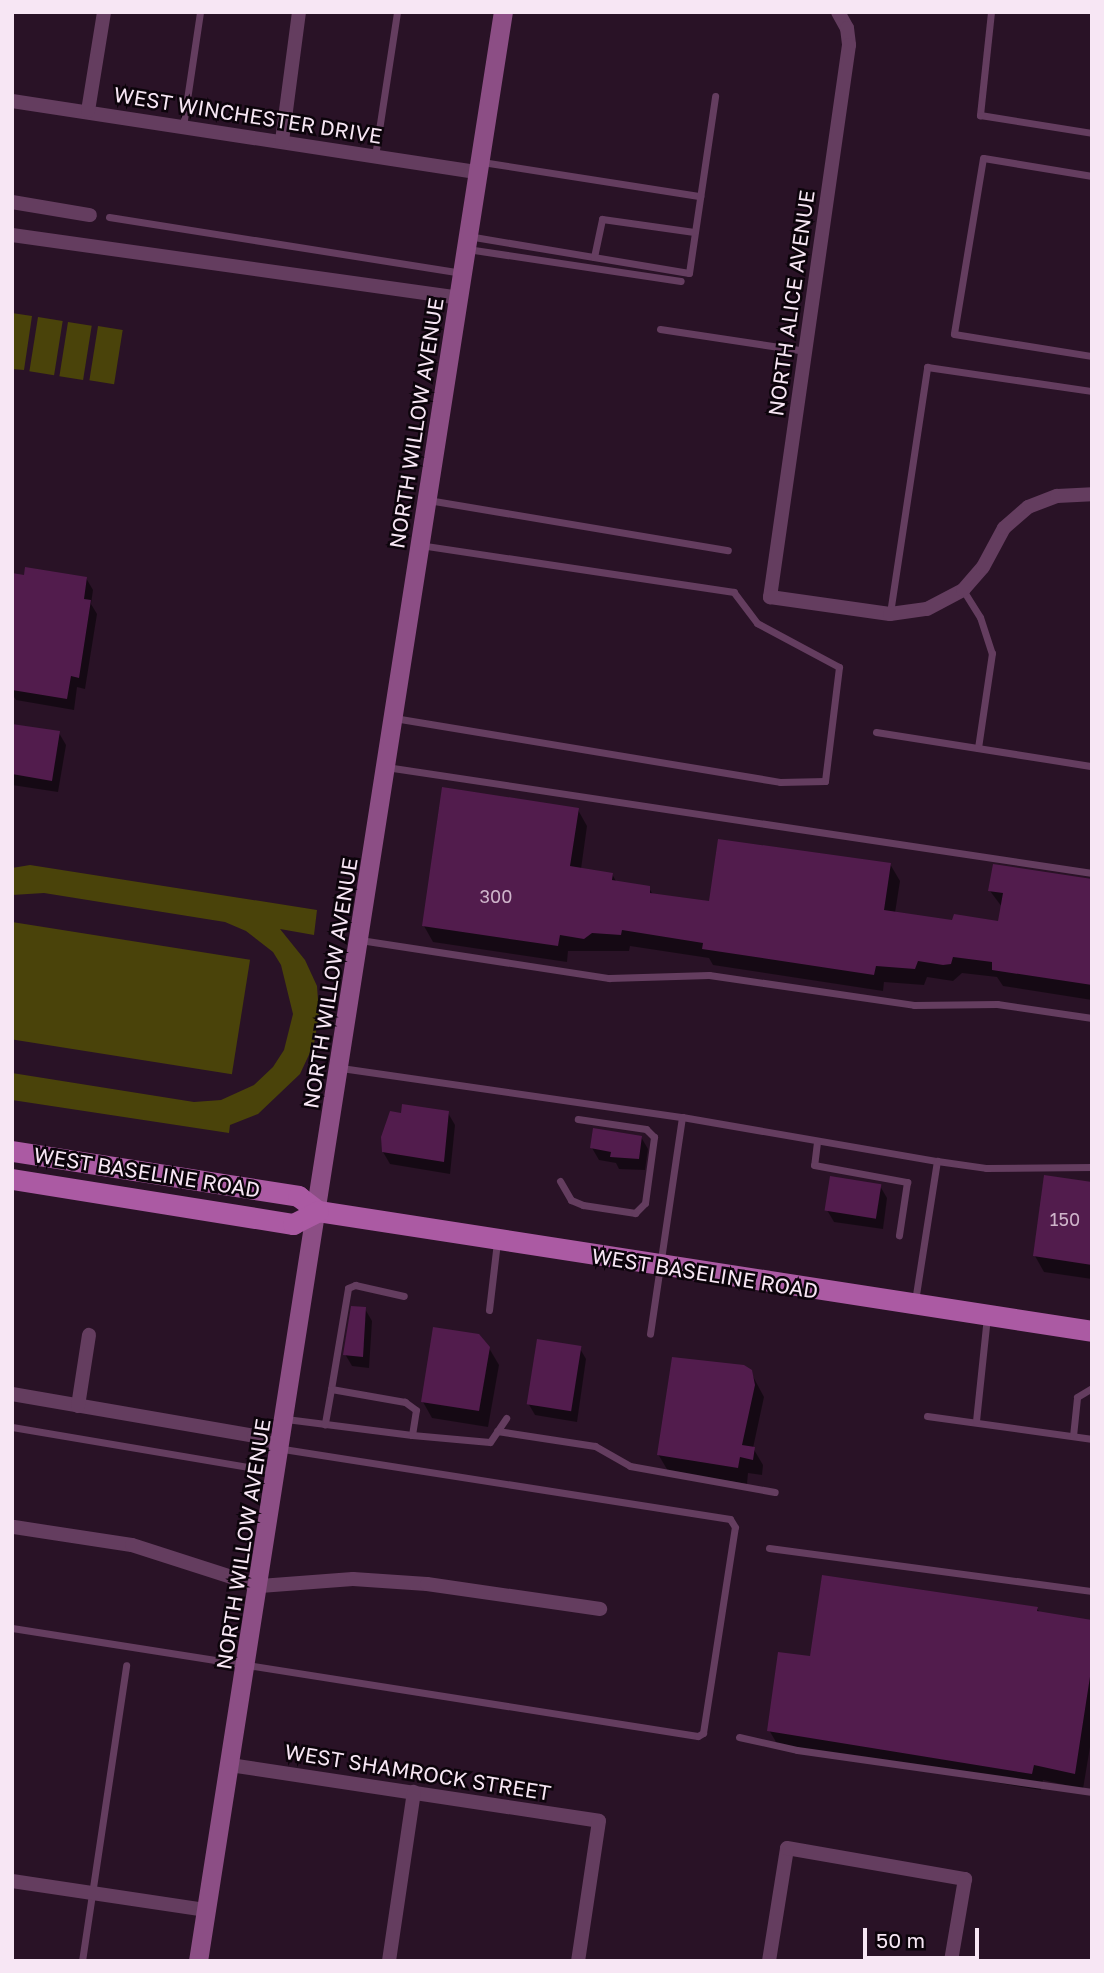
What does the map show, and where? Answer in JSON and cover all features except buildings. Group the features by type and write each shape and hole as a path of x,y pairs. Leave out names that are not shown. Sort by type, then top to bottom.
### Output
{"main road":[{"name":"WEST BASELINE ROAD","path":"12,1151 298,1196 318,1211 660,1267 1092,1331"},
{"name":"WEST BASELINE ROAD","path":"12,1179 293,1224 318,1211"}],"street":[{"path":"88,111 104,12"},
{"path":"282,141 299,12"},
{"name":"NORTH WILLOW AVENUE","path":"198,1961 260,1586 503,12"},
{"name":"NORTH ALICE AVENUE","path":"839,14 849,45 769,597 890,614"},
{"name":"WEST WINCHESTER DRIVE","path":"12,101 375,156 479,167"},
{"path":"12,202 90,215"},
{"path":"12,235 459,298"},
{"path":"890,614 928,609 963,590 983,567 1004,528 1028,507 1057,496 1092,494"},
{"path":"78,1406 89,1335"},
{"path":"12,1394 254,1436 281,1449"},
{"path":"15,1527 132,1545 260,1586 353,1578 428,1584 600,1609"},
{"name":"WEST SHAMROCK STREET","path":"230,1765 599,1821 578,1961"},
{"path":"389,1961 414,1792"},
{"path":"769,1961 787,1848 965,1879 951,1961"},
{"path":"12,1881 205,1910"}],"lane":[{"path":"183,126 200,12"},
{"path":"375,156 397,12"},
{"path":"991,12 980,115 1092,133"},
{"path":"467,243 594,257 689,272 715,96"},
{"path":"1092,176 983,158 954,334 1092,356"},
{"path":"479,167 700,196"},
{"path":"109,217 463,273"},
{"path":"594,257 602,219 694,232"},
{"path":"467,243 681,281"},
{"path":"660,329 806,351"},
{"path":"890,614 927,367 1092,391"},
{"path":"428,500 728,550"},
{"path":"394,718 780,782 825,781 839,667 757,623 734,593 421,545"},
{"path":"963,590 980,617 992,653 978,748"},
{"path":"876,732 1090,766"},
{"path":"386,767 1092,873"},
{"path":"360,940 608,978 709,975 914,1005 997,1004 1092,1018"},
{"path":"340,1068 682,1118 986,1168 1092,1167"},
{"path":"650,1334 682,1118"},
{"path":"560,1181 571,1200 583,1205 635,1213 645,1203 653,1137 646,1129 579,1119"},
{"path":"817,1142 814,1165 907,1182 899,1236"},
{"path":"914,1304 937,1161"},
{"path":"489,1310 497,1240"},
{"path":"325,1424 348,1288 355,1285 404,1296"},
{"path":"976,1421 987,1316"},
{"path":"1073,1436 1077,1397 1092,1388"},
{"path":"331,1389 405,1402 416,1410 412,1435"},
{"path":"926,1416 1092,1439"},
{"path":"285,1419 490,1442 506,1418"},
{"path":"12,1427 277,1472"},
{"path":"497,1431 595,1446 630,1466 775,1492"},
{"path":"12,1628 698,1736 704,1730 736,1527 730,1519 281,1449"},
{"path":"769,1548 1092,1591"},
{"path":"82,1961 126,1665"},
{"path":"739,1737 797,1750 1092,1792"}],"shaded area":[{"path":"12,313 32,316 24,370 12,369"},
{"path":"38,317 63,321 54,375 29,371"},
{"path":"68,322 92,326 83,380 59,376"},
{"path":"98,326 123,330 114,384 89,380"},
{"path":"30,865 317,910 314,935 280,929 305,960 317,986 319,1014 314,1044 300,1074 258,1114 230,1125 229,1133 12,1100 12,1073 194,1102 221,1100 254,1085 273,1067 284,1050 293,1014 281,965 273,952 246,931 225,922 44,893 12,895 12,868"},
{"path":"12,922 250,960 232,1074 12,1039"}]}
